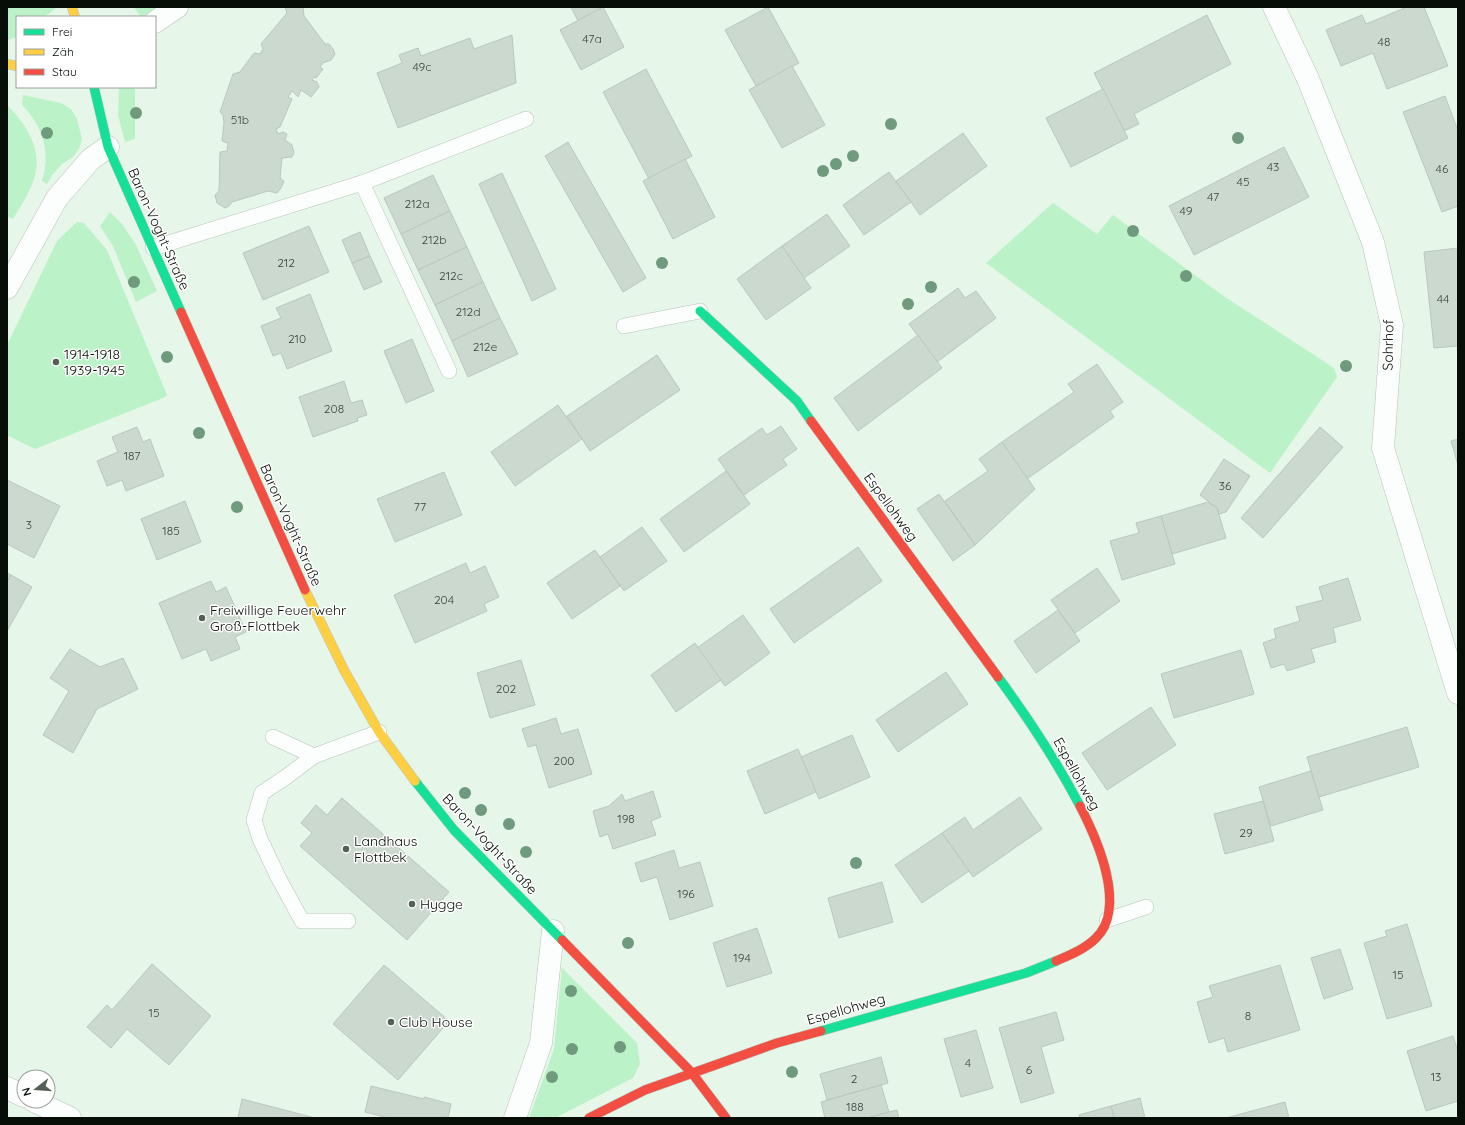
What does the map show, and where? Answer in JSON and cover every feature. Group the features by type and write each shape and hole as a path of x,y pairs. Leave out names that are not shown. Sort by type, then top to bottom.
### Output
{"street":[{"path":"156,21 177,7"},
{"name":"Sohrhof","path":"1274,7 1308,79 1373,242 1392,325 1383,448 1458,693"},
{"name":"Baron-Voght-Straße","path":"94,88 108,147 310,602 344,670 379,732 417,784 454,830 692,1073 726,1118"},
{"path":"7,288 57,198 91,159 108,147"},
{"name":"Espellohweg","path":"588,1118 645,1090 777,1043 1026,973 1083,948 1097,937 1107,920 1109,900 1108,879 1100,852 1090,826 1071,789 1032,723 797,401 700,311"},
{"path":"515,1118 541,1043 553,931"},
{"path":"51,1109 70,1118"}],"lane":[{"path":"153,248 362,183 526,119"},
{"path":"362,183 449,371"},
{"path":"624,326 700,311"},
{"path":"348,921 302,921 278,877 260,839 254,820 262,793 314,756 379,732"},
{"path":"273,737 314,756"},
{"path":"1107,920 1146,907"}],"green space":[{"path":"7,7 55,7 55,9 45,16 16,16 16,37 7,40"},
{"path":"134,7 156,7 147,14 140,16"},
{"path":"119,88 135,88 135,139 125,142 118,115"},
{"path":"23,95 61,103 71,109 77,119 82,139 79,149 73,157 62,164 47,184 42,181 46,160 43,140 35,122 22,105"},
{"path":"7,105 28,132 33,142 37,164 31,187 13,219 7,216"},
{"path":"1053,203 1097,234 1113,215 1222,295 1334,368 1337,377 1270,473 986,263"},
{"path":"110,212 123,225 136,245 157,291 136,302 113,246 100,226"},
{"path":"77,222 84,223 107,250 167,395 163,398 35,449 7,435 7,345 57,241"},
{"path":"562,968 637,1043 640,1064 633,1078 555,1118 529,1118 554,1049"}],"building":[{"path":"285,7 303,7 304,16 325,44 329,44 335,54 331,60 323,63 320,67 323,69 316,78 314,77 312,80 317,82 319,87 311,97 301,90 298,97 292,91 288,97 292,99 280,127 276,129 278,134 283,132 287,134 285,140 292,145 294,153 292,157 282,158 280,178 284,181 281,188 277,193 268,191 232,202 225,208 217,203 215,195 219,191 220,152 227,151 228,143 222,141 224,123 223,115 220,112 233,74 240,72 254,53 260,54 263,49 261,44 287,13"},
{"path":"571,7 604,7 578,21"},
{"path":"603,7 624,47 581,70 560,30"},
{"path":"768,7 799,63 756,86 725,30"},
{"path":"1407,7 1424,7 1448,66 1387,89 1373,53 1341,66 1326,30 1362,15 1366,24"},
{"path":"1207,15 1231,64 1134,114 1139,124 1124,131 1094,73"},
{"path":"512,35 516,83 398,128 377,73 402,63 399,55 418,48 421,56 470,38 474,49"},
{"path":"792,66 825,125 782,148 749,90"},
{"path":"646,69 692,156 649,179 603,92"},
{"path":"1103,89 1128,138 1071,167 1046,118"},
{"path":"1445,96 1458,131 1458,206 1442,212 1403,112"},
{"path":"963,133 987,166 920,215 896,181"},
{"path":"568,142 646,278 623,292 545,156"},
{"path":"1284,147 1309,197 1194,255 1169,206"},
{"path":"685,159 715,217 673,239 643,181"},
{"path":"889,172 911,202 864,235 843,205"},
{"path":"502,173 556,289 532,301 479,184"},
{"path":"433,175 450,211 401,234 384,198"},
{"path":"450,211 467,247 418,270 401,234"},
{"path":"827,214 850,246 804,278 782,246"},
{"path":"309,226 329,272 263,300 243,253"},
{"path":"360,232 370,256 352,263 342,240"},
{"path":"782,246 811,288 766,320 737,279"},
{"path":"467,247 483,282 435,305 418,270"},
{"path":"1458,248 1458,346 1434,348 1424,252"},
{"path":"370,256 382,282 364,290 352,263"},
{"path":"483,282 500,318 452,341 435,305"},
{"path":"958,288 965,298 976,291 996,318 937,362 909,324"},
{"path":"310,294 332,351 287,369 281,353 273,356 261,326 281,318 276,308"},
{"path":"500,318 518,354 468,377 452,341"},
{"path":"918,335 942,368 858,431 834,398"},
{"path":"412,339 434,391 406,403 384,351"},
{"path":"657,355 680,390 590,451 567,416"},
{"path":"1097,364 1123,402 1110,411 1114,417 1027,479 1002,442 1074,392 1068,384"},
{"path":"344,381 351,403 362,400 367,415 357,418 358,421 313,437 299,397"},
{"path":"558,405 582,439 515,486 491,452"},
{"path":"781,426 797,449 783,459 787,465 744,495 718,459 762,428 767,435"},
{"path":"137,427 143,442 150,439 164,476 126,491 122,480 107,486 97,461 118,452 112,437"},
{"path":"1320,427 1343,447 1263,538 1241,518"},
{"path":"1458,439 1458,465 1451,441"},
{"path":"1002,442 1035,489 975,545 945,501 988,471 979,459"},
{"path":"1224,459 1250,476 1226,512 1219,514 1217,508 1200,495"},
{"path":"726,471 750,504 684,552 660,519"},
{"path":"444,472 462,515 395,542 377,499"},
{"path":"7,480 60,506 34,558 7,544"},
{"path":"939,494 975,545 953,561 917,509"},
{"path":"185,501 201,542 157,560 141,519"},
{"path":"1208,502 1217,508 1226,538 1172,554 1161,516"},
{"path":"1161,516 1175,564 1122,580 1110,541 1139,533 1136,523"},
{"path":"642,527 667,561 624,591 600,557"},
{"path":"858,547 882,581 794,643 770,609"},
{"path":"595,550 620,586 572,619 547,583"},
{"path":"466,563 470,573 485,566 499,597 484,604 487,611 415,643 394,595"},
{"path":"1097,568 1120,601 1075,633 1051,600"},
{"path":"7,573 11,575 7,582"},
{"path":"11,575 32,587 7,631 7,582"},
{"path":"1348,578 1361,620 1333,628 1336,642 1311,649 1315,662 1287,671 1284,664 1271,668 1263,643 1276,638 1274,629 1300,621 1296,607 1323,600 1319,587"},
{"name":"Freiwillige Feuerwehr Groß-Flottbek","path":"211,581 216,592 226,587 246,632 235,637 240,649 211,661 206,649 182,659 159,603"},
{"path":"1058,610 1080,641 1036,673 1014,641"},
{"path":"743,615 770,653 725,686 697,648"},
{"path":"695,643 721,680 676,712 651,675"},
{"path":"70,649 100,667 123,658 138,689 97,709 73,753 43,735 69,691 50,678"},
{"path":"1241,650 1254,694 1174,718 1161,674"},
{"path":"521,660 535,705 490,718 477,673"},
{"path":"946,672 968,704 898,752 876,720"},
{"path":"1151,707 1176,745 1107,790 1082,753"},
{"path":"556,718 561,734 578,729 592,774 549,788 536,745 528,747 522,729"},
{"path":"1407,727 1419,767 1319,797 1307,757"},
{"path":"852,735 870,777 819,799 801,757"},
{"path":"798,749 816,792 765,814 747,771"},
{"path":"1311,771 1323,810 1271,826 1259,787"},
{"path":"653,791 661,817 651,821 656,835 613,849 608,834 600,837 593,811 609,806 622,794 625,801"},
{"path":"1020,797 1042,829 973,877 942,833 965,817 973,830"},
{"path":"342,798 449,892 407,940 300,846 312,833 301,823 316,805 327,815"},
{"path":"1263,801 1274,841 1225,854 1214,814"},
{"path":"942,833 969,871 922,903 895,865"},
{"path":"674,850 679,868 700,862 713,906 670,920 657,877 641,882 635,863"},
{"path":"882,882 893,922 839,938 828,898"},
{"path":"1407,924 1432,1006 1387,1019 1364,943 1387,936 1385,931"},
{"path":"757,928 772,973 727,987 713,943"},
{"path":"1340,949 1353,989 1324,999 1311,958"},
{"path":"152,964 211,1016 169,1065 127,1029 111,1048 87,1027 107,1005 112,1010"},
{"name":"Club House","path":"384,965 449,1021 398,1080 333,1024"},
{"path":"1280,965 1300,1030 1228,1052 1224,1038 1209,1043 1197,1002 1213,997 1209,986"},
{"path":"1056,1012 1064,1040 1041,1047 1054,1093 1021,1103 999,1028"},
{"path":"976,1030 993,1088 961,1097 944,1039"},
{"path":"1453,1036 1458,1052 1458,1101 1426,1111 1407,1051"},
{"path":"881,1057 888,1083 827,1100 820,1074"},
{"path":"881,1085 889,1112 867,1118 825,1118 821,1102"},
{"path":"371,1086 451,1104 448,1118 388,1118 365,1112"},
{"path":"1140,1098 1145,1118 1114,1118 1111,1106"},
{"path":"242,1099 315,1118 238,1118"},
{"path":"1285,1102 1289,1118 1226,1118"},
{"path":"1111,1106 1114,1118 1080,1118 1079,1115"},
{"path":"897,1110 899,1118 867,1118 889,1112"}],"traffic: fast":[{"path":"94,88 108,147 181,312"},
{"path":"700,311 797,401 811,421"},
{"path":"998,677 1041,740 1080,806"},
{"path":"415,781 454,830 562,940"},
{"path":"821,1031 1026,973 1056,961"}],"traffic: slow":[{"path":"72,7 75,16"},
{"path":"7,64 16,66"},
{"path":"305,590 344,670 379,732 415,781"}],"traffic: jam":[{"path":"181,312 305,590"},
{"path":"811,421 998,677"},
{"path":"1056,961 1082,949 1092,942 1105,925 1109,909 1109,891 1101,853 1080,806"},
{"path":"562,940 692,1073 726,1118"},
{"path":"589,1118 645,1090 777,1043 821,1031"}],"place":[{"name":"1914-1918 1939-1945","path":"56,362"},
{"name":"Freiwillige Feuerwehr Groß-Flottbek","path":"202,618"},
{"name":"Landhaus Flottbek","path":"346,849"},
{"name":"Hygge","path":"412,904"},
{"name":"Club House","path":"391,1022"}]}
